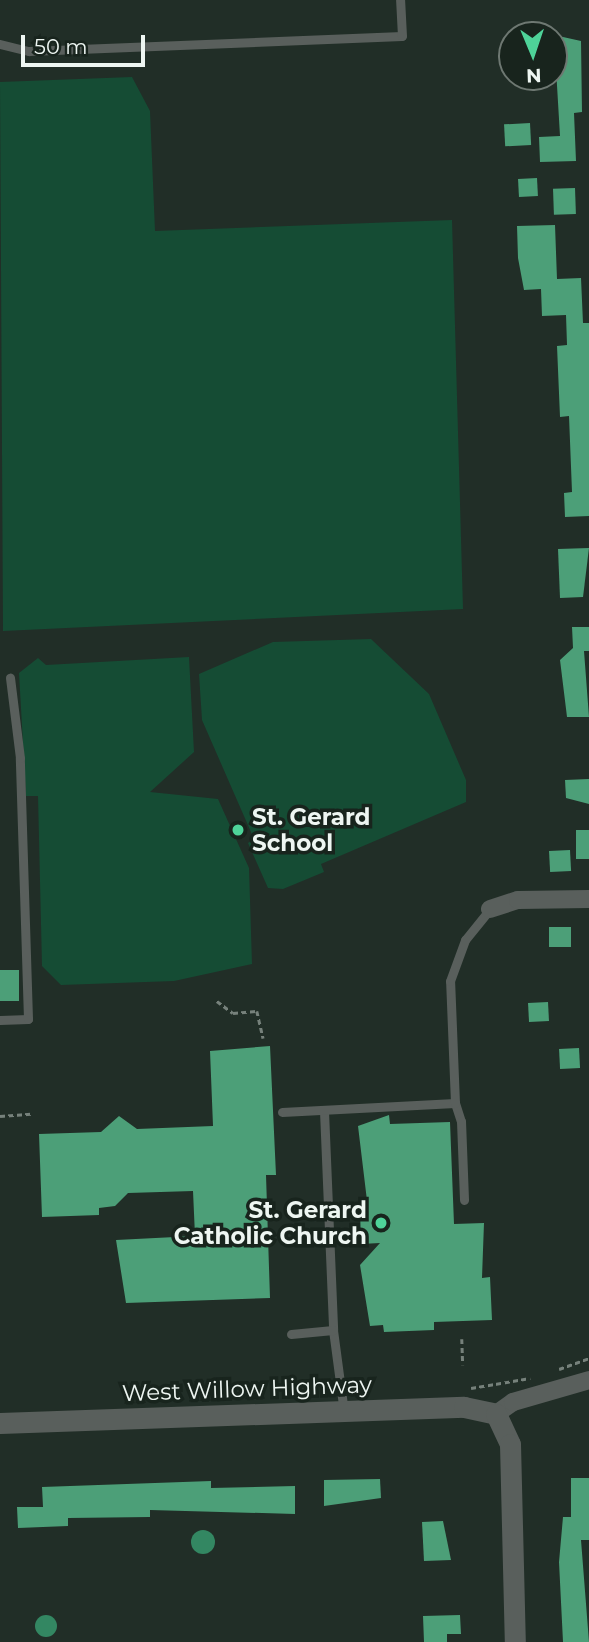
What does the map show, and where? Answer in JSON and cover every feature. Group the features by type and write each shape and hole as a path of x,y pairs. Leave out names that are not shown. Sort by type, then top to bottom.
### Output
{"street":[{"path":"490,909 518,900 589,899"},
{"path":"515,1642 510,1444 496,1414 513,1402 589,1380"},
{"name":"West Willow Highway","path":"0,1423 464,1407 496,1414"}],"lane":[{"path":"0,44 29,51 402,36 400,0"},
{"path":"0,1020 28,1019 20,758 10,678"},
{"path":"464,1200 461,1121 455,1103 450,981 465,940 490,909"},
{"path":"282,1112 455,1103"},
{"path":"324,1111 333,1330 345,1412"},
{"path":"291,1335 333,1330"}],"path":[{"path":"217,1002 233,1013 257,1011 263,1038"},
{"path":"0,1116 31,1114"},
{"path":"462,1339 463,1365"},
{"path":"547,1373 589,1358"},
{"path":"466,1389 535,1378"}],"shaded area":[{"path":"132,77 150,111 155,231 452,220 463,609 3,631 0,82"},
{"path":"371,639 429,694 466,780 466,802 321,864 324,872 283,889 268,888 248,843 254,839 202,720 199,674 273,642"},
{"path":"189,657 194,752 150,792 218,799 249,868 252,964 174,981 61,985 42,966 38,796 26,796 19,673 38,658 46,665"},
{"path":"203,1530 214,1537 215,1542 208,1553 203,1554 192,1547 191,1542 198,1531"},
{"path":"46,1615 54,1618 57,1626 54,1634 46,1637 38,1634 35,1626 38,1618"}],"building":[{"path":"568,38 581,41 582,112 574,113 576,161 540,162 539,137 560,136 557,91 568,91"},
{"path":"530,123 531,145 505,146 504,124"},
{"path":"537,178 538,196 519,197 518,179"},
{"path":"575,188 576,214 554,215 553,189"},
{"path":"555,225 557,279 581,278 583,323 589,323 589,516 565,517 564,493 572,492 569,416 560,417 557,346 567,345 566,315 542,316 541,289 524,290 518,258 517,226"},
{"path":"589,548 583,597 560,598 558,549"},
{"path":"572,627 589,627 589,651 584,651 589,717 567,717 560,660 573,648"},
{"path":"589,779 589,804 566,798 565,780"},
{"path":"576,830 589,830 589,859 576,859"},
{"path":"570,850 571,871 550,872 549,851"},
{"path":"549,927 571,927 571,947 549,947"},
{"path":"0,970 19,970 19,1001 0,1001"},
{"path":"548,1002 549,1021 529,1022 528,1003"},
{"path":"270,1046 276,1175 266,1175 270,1298 126,1303 116,1240 195,1236 193,1191 128,1193 115,1206 99,1208 99,1215 42,1217 39,1134 101,1132 119,1116 137,1129 213,1126 210,1051"},
{"path":"579,1048 580,1068 560,1069 559,1049"},
{"name":"St. Gerard Catholic Church","path":"389,1115 390,1124 450,1122 454,1224 484,1223 482,1278 490,1277 492,1320 434,1322 434,1330 384,1332 383,1325 370,1326 360,1265 380,1243 361,1244 360,1209 368,1209 358,1126"},
{"path":"571,1478 589,1478 589,1540 581,1540 589,1642 563,1642 559,1562 563,1517 571,1517"},
{"path":"380,1479 381,1498 324,1506 324,1480"},
{"path":"211,1481 211,1488 295,1486 295,1514 150,1510 150,1517 68,1518 68,1526 18,1528 17,1507 43,1507 42,1487"},
{"path":"443,1521 451,1560 424,1561 422,1522"},
{"path":"460,1615 461,1634 447,1634 447,1642 424,1642 423,1616"}],"place":[{"name":"St. Gerard School","path":"238,830"},
{"name":"St. Gerard Catholic Church","path":"381,1223"}]}
